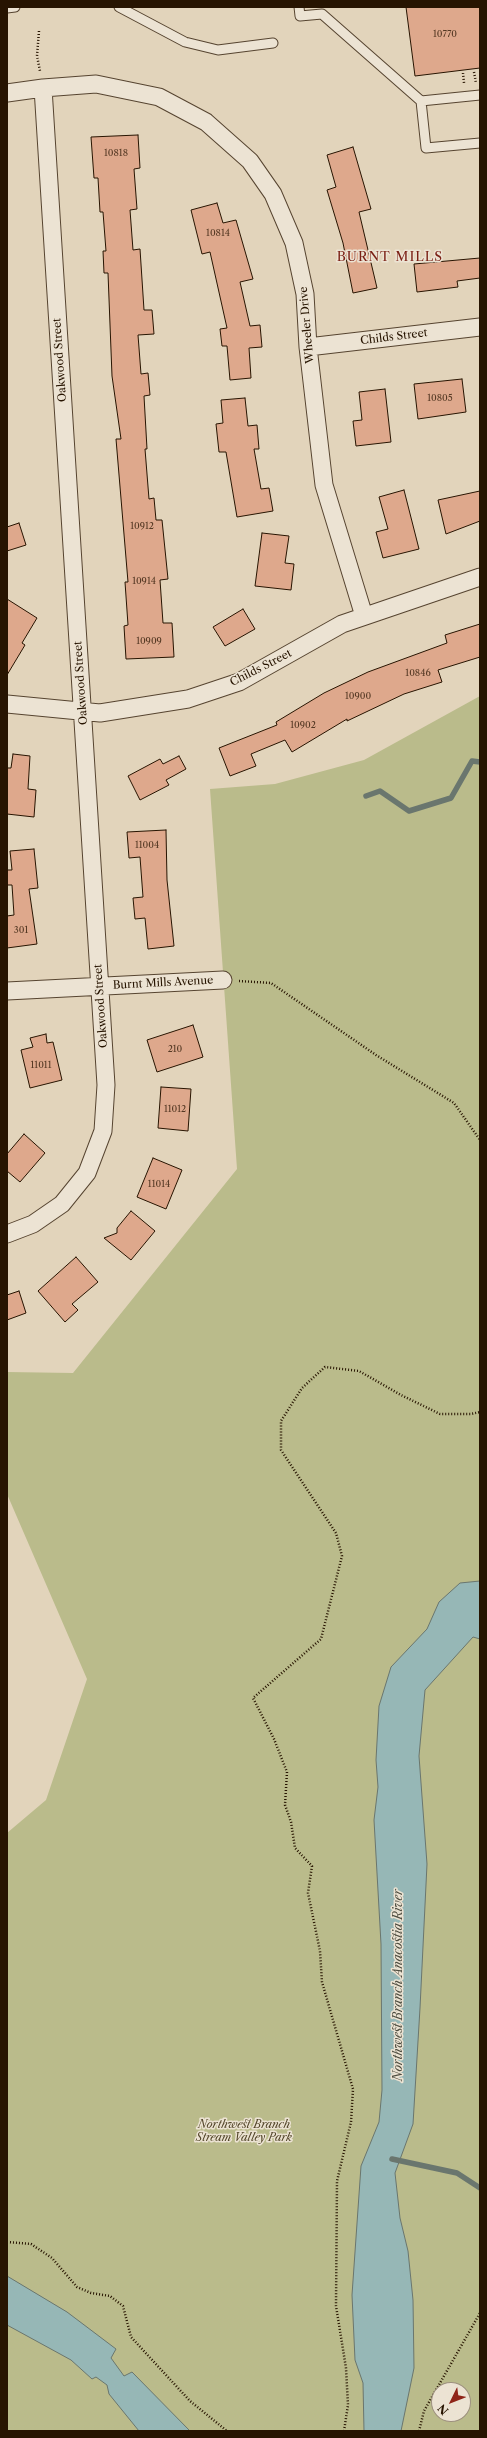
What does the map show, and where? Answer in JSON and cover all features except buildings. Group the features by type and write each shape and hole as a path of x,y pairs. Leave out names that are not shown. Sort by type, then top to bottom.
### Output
{"street":[{"name":"Wheeler Drive","path":"7,93 43,88 96,84 160,97 206,122 250,162 272,194 294,243 305,294 308,347 324,485 364,616"},
{"name":"Oakwood Street","path":"7,1234 33,1224 62,1204 87,1174 103,1131 106,1085 43,88"},
{"name":"Childs Street","path":"308,347 480,327"},
{"name":"Childs Street","path":"7,704 100,713 188,699 239,682 342,624 480,577"},
{"name":"Burnt Mills Avenue","path":"7,990 100,987 223,980"}],"lane":[{"path":"7,8 15,7"},
{"path":"119,7 185,42 218,50 273,44"},
{"path":"299,7 300,16 322,14 421,101 426,148 480,143"},
{"path":"421,101 480,95"}],"path":[{"path":"39,31 37,56 43,88"},
{"path":"223,980 271,983 376,1055 454,1103 480,1140"},
{"path":"344,2431 348,2405 346,2368 336,2306 337,2182 351,2122 353,2089 322,1982 320,1951 308,1893 312,1866 295,1848 291,1822 285,1805 287,1772 274,1738 253,1698 321,1639 342,1556 336,1533 281,1450 281,1421 302,1388 325,1367 359,1371 401,1396 440,1414 471,1414 480,1412"},
{"path":"7,2242 31,2244 52,2258 77,2287 91,2293 110,2296 123,2306 131,2337 190,2401 226,2431"},
{"path":"419,2431 424,2411 480,2313"}],"green space":[{"name":"Northwest Branch Stream Valley Park","path":"480,696 480,2431 7,2431 7,1833 46,1800 87,1679 7,1494 7,1372 73,1373 237,1169 210,789 275,784 364,760"}],"water":[{"name":"Northwest Branch Anacostia River","path":"480,1581 480,1639 473,1637 425,1690 419,1756 427,1864 420,2008 413,2124 395,2173 400,2218 408,2251 413,2300 414,2368 401,2431 364,2431 363,2383 355,2360 352,2295 361,2166 379,2122 382,2090 381,1944 374,1820 378,1787 376,1760 379,1706 391,1667 427,1629 439,1602 460,1583"},
{"path":"7,2276 67,2312 116,2349 111,2358 124,2376 132,2372 190,2431 139,2431 109,2394 107,2385 96,2377 92,2379 71,2360 7,2325"}],"waterway":[{"path":"366,796 380,791 409,811 451,798 472,761 480,762"},
{"path":"392,2159 457,2173 480,2188"}],"district":[{"name":"BURNT MILLS","path":"390,257"}]}
